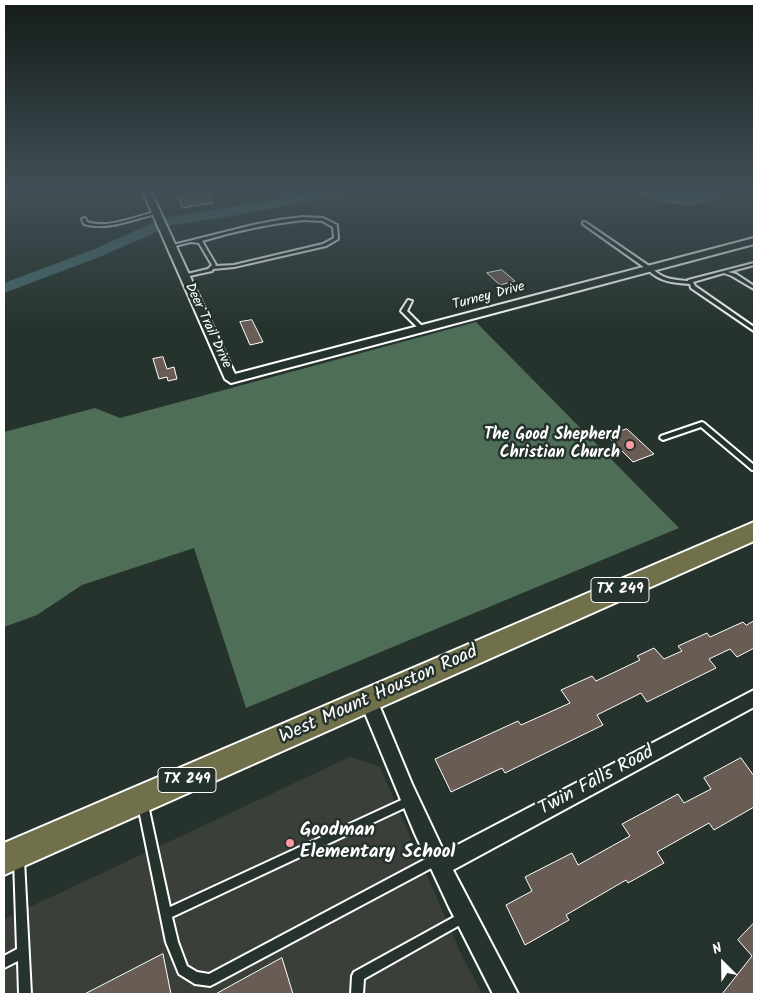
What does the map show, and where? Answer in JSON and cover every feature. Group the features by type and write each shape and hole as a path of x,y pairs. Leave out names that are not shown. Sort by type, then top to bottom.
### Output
{"main road":[{"name":"West Mount Houston Road","path":"11,856 754,531"}],"street":[{"name":"Deer Trail Drive","path":"167,239 231,379"},
{"name":"Turney Drive","path":"231,379 754,241"},
{"name":"Twin Falls Road","path":"439,862 754,698"},
{"path":"369,700 387,740 410,801 464,917 506,994"}],"lane":[{"path":"171,246 208,239"},
{"path":"185,276 213,268 234,266 324,245 336,239"},
{"path":"606,239 666,281 692,283"},
{"path":"197,241 203,245 214,265 213,268"},
{"path":"726,273 754,264"},
{"path":"754,287 734,275 726,273 716,273 690,280 694,287 754,329"},
{"path":"410,301 404,311 422,329"},
{"path":"662,438 702,424 754,468"},
{"path":"142,800 172,942 183,970 196,978 210,980 439,862"},
{"path":"166,914 410,801"},
{"path":"11,856 23,952 26,994"},
{"path":"357,994 358,976 464,917"},
{"path":"4,962 23,952"}],"shaded area":[{"name":"Goodman Elementary School","path":"350,757 380,767 461,954 482,994 4,994 4,919"}],"green space":[{"path":"476,322 679,528 246,708 194,548 82,585 37,615 4,627 4,432 95,408 120,418"}],"building":[{"path":"502,270 515,281 500,285 487,273"},
{"path":"252,320 263,342 250,345 240,322"},
{"path":"163,357 167,369 174,367 177,379 168,381 167,377 159,379 153,359"},
{"name":"The Good Shepherd Christian Church","path":"627,429 654,454 633,462 607,436"},
{"path":"754,621 754,648 737,657 730,649 709,659 716,668 647,702 641,693 597,715 603,725 505,773 502,768 451,792 435,759 518,721 521,725 570,703 561,690 592,676 596,681 640,660 637,656 654,648 664,659 682,651 678,646 707,633 710,637 743,622 746,625"},
{"path":"741,758 754,776 754,807 714,830 709,823 657,852 664,863 628,883 626,880 566,915 569,920 525,945 506,905 532,891 525,877 572,853 578,865 630,836 622,824 678,794 684,803 711,789 704,778"},
{"path":"754,923 754,994 722,994 752,956 738,940"},
{"path":"163,954 171,994 85,994"},
{"path":"282,958 293,994 216,994"}],"waterway":[{"path":"4,288 97,253 129,239"}],"place":[{"name":"The Good Shepherd Christian Church","path":"630,445"},
{"name":"Goodman Elementary School","path":"290,843"}]}
